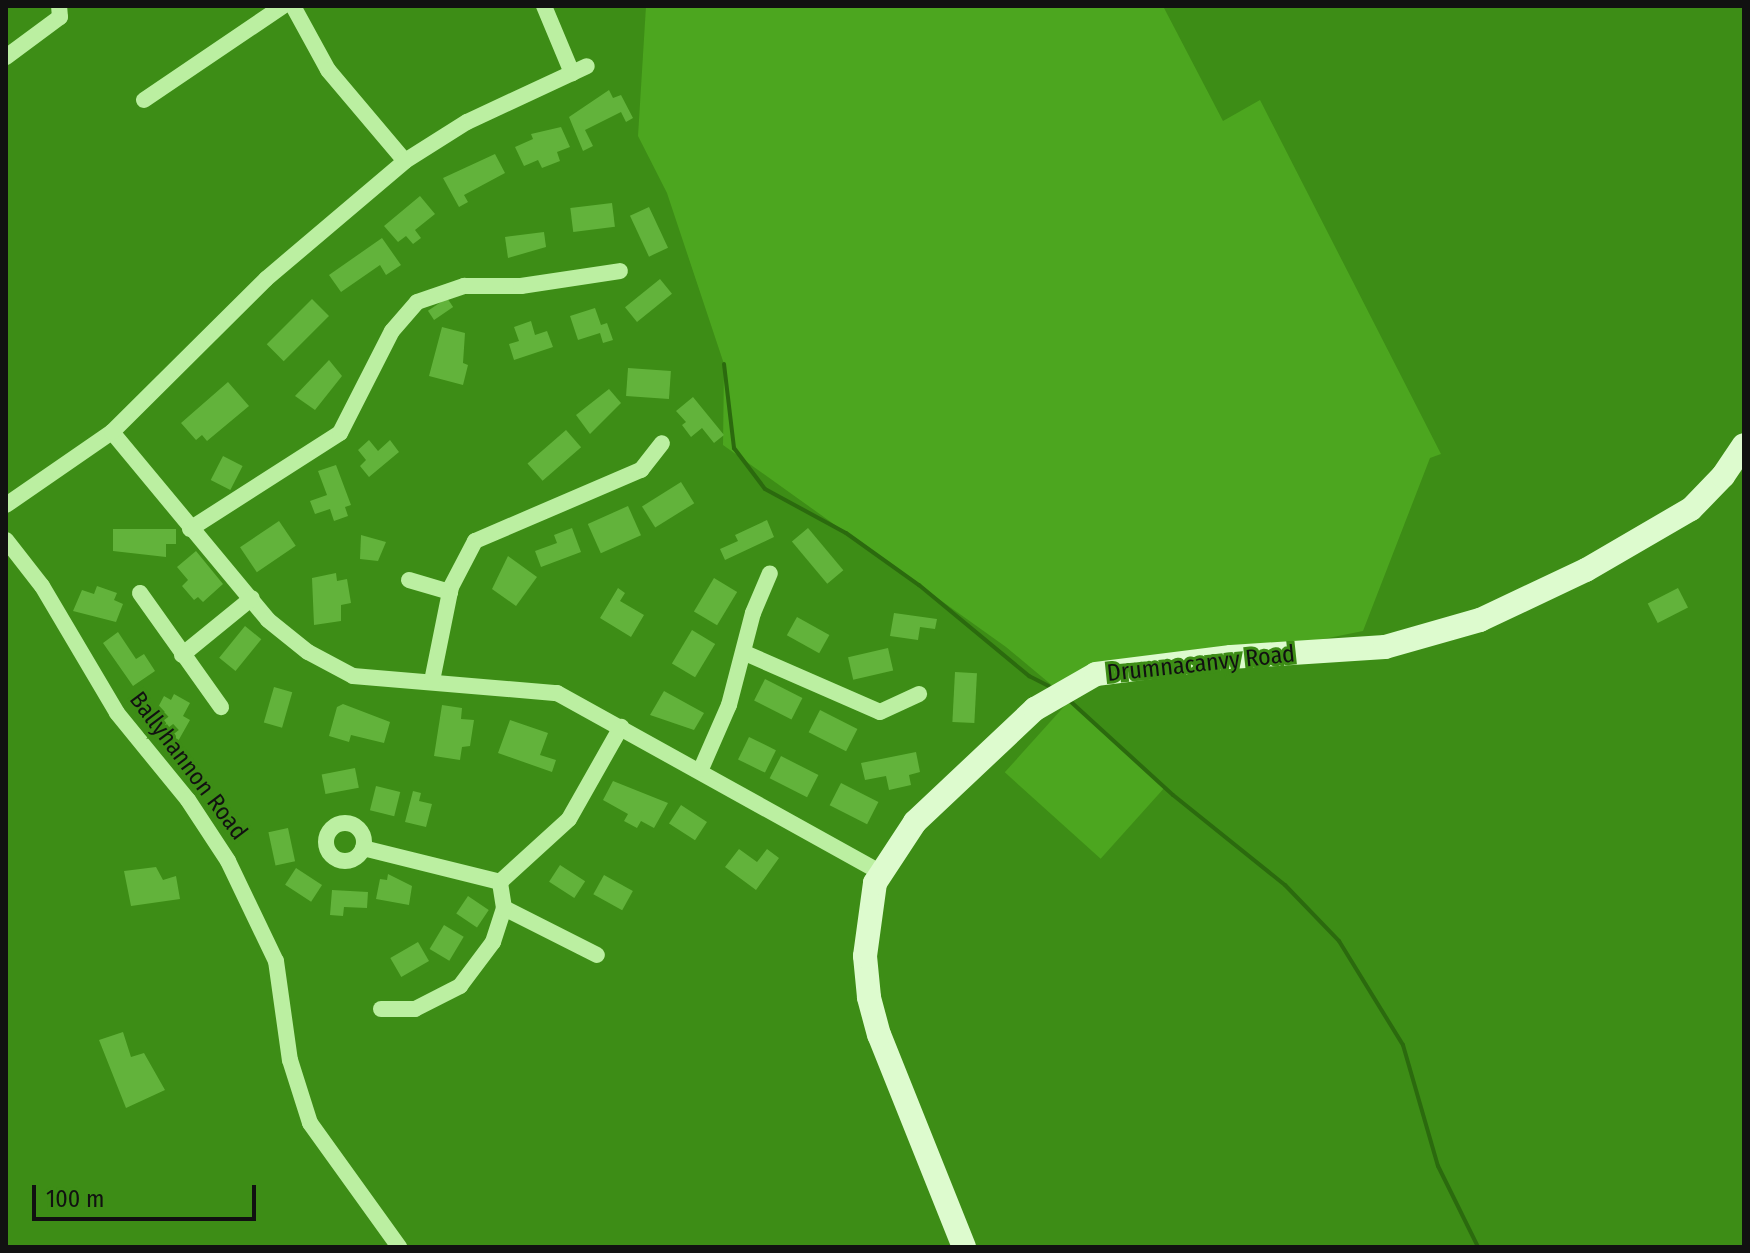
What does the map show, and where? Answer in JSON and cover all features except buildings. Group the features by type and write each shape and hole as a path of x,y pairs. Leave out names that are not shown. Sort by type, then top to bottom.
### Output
{"main road":[{"name":"Drumnacanvy Road","path":"964,1247 883,1046 869,997 867,917 880,872 915,822 999,740 1064,689 1096,674 1134,666 1385,647 1480,620 1586,570 1691,509 1723,476 1744,445"}],"street":[{"path":"6,57 60,17 59,6"},
{"path":"144,100 283,6"},
{"path":"293,6 328,70 405,161"},
{"path":"6,505 112,432 266,279 405,161 467,122 580,69 544,6"},
{"path":"190,529 340,433 392,331 417,302 464,286 521,286 620,271"},
{"path":"112,432 268,620 308,652 353,676 557,693 701,769 880,872"},
{"path":"432,681 450,592 475,541 641,470 662,443"},
{"name":"Ballyhannon Road","path":"6,540 49,596 117,713 188,800 228,861 276,961 290,1060 310,1123 399,1247"},
{"path":"701,769 745,653 753,613 770,573"},
{"path":"409,580 450,592"},
{"path":"140,593 221,707"},
{"path":"182,655 252,598"},
{"path":"745,653 880,712 919,694"},
{"path":"500,882 569,819 621,727"},
{"path":"363,848 500,882"},
{"path":"381,1009 415,1009 460,986 493,942 504,908 500,882"},
{"path":"504,908 597,955"}],"green space":[{"path":"646,6 1163,6 1223,121 1260,100 1441,454 1430,458 1363,631 1060,692 1006,647 723,445 724,364 667,193 638,136"},
{"path":"1069,701 1165,787 1101,859 1005,772"}],"waterway":[{"path":"724,364 734,448 765,489 846,533 919,585 1029,676 1049,686"},
{"path":"1070,701 1173,795 1285,885 1339,941 1403,1045 1438,1166 1478,1247"}]}
